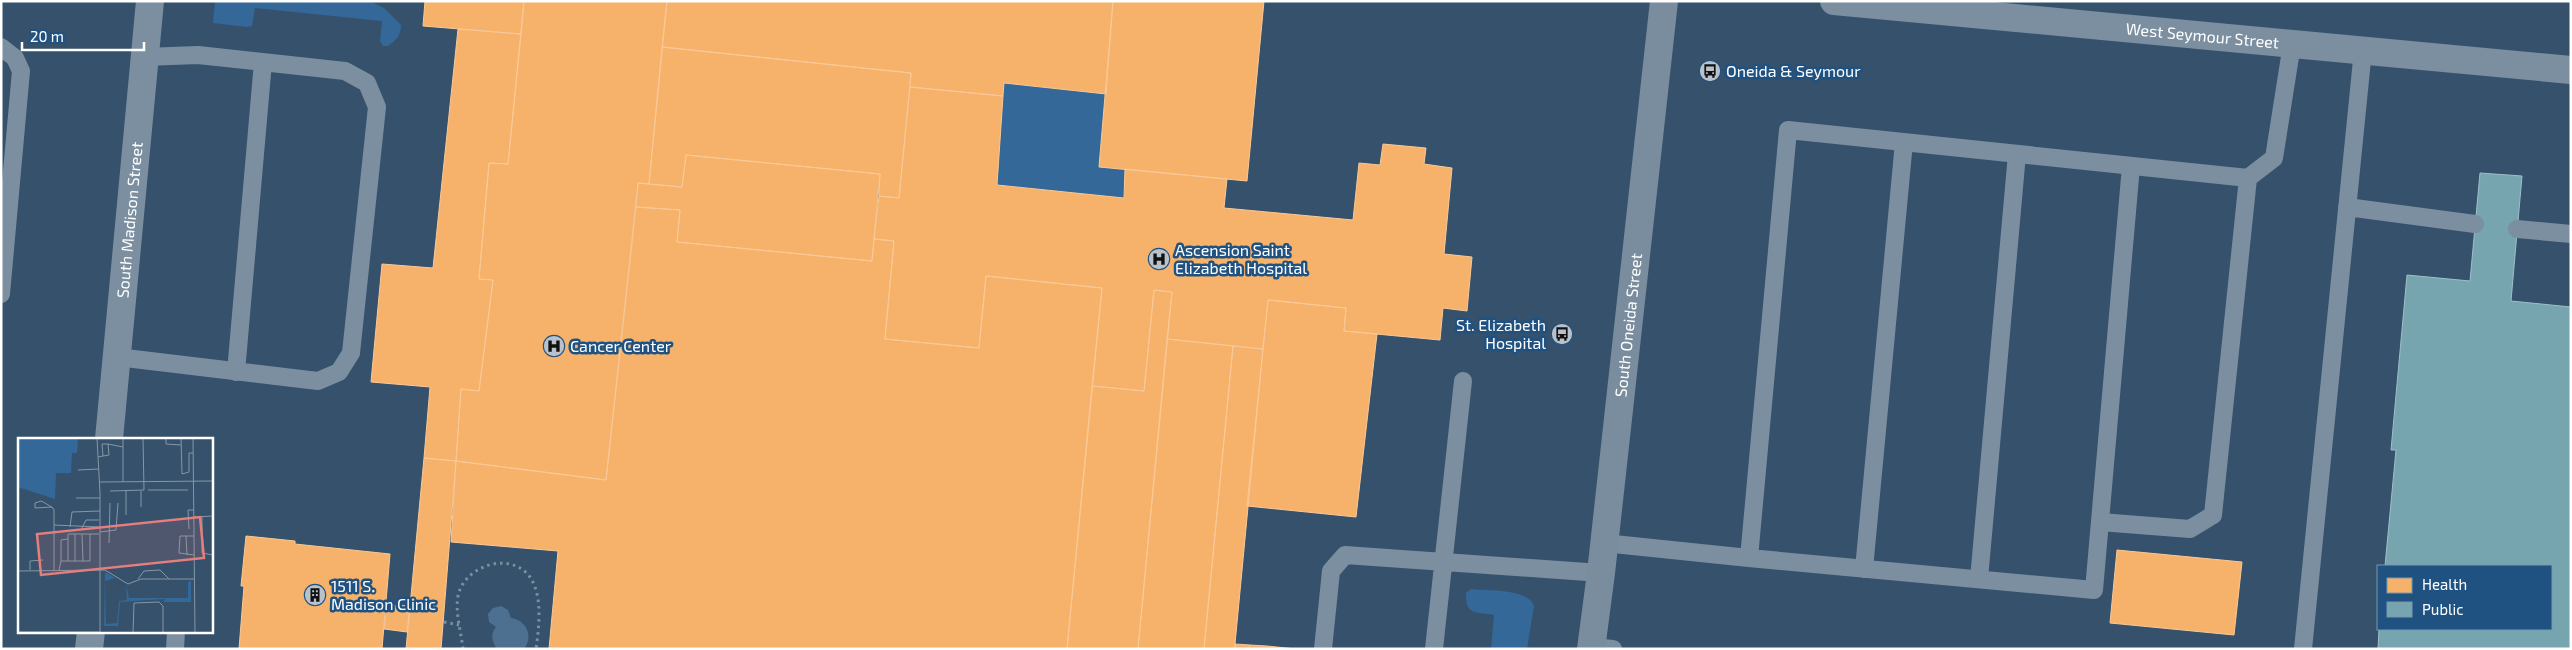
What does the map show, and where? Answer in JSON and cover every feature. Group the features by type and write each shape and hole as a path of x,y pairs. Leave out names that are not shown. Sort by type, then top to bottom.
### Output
{"main road":[{"name":"South Oneida Street","path":"1598,648 1604,543 1664,1"}],"street":[{"name":"South Madison Street","path":"109,438 150,1"},
{"name":"West Seymour Street","path":"1834,1 2571,70"},
{"path":"89,649 90,632"}],"lane":[{"path":"1749,558 1788,130 2248,178 2274,158 2292,44"},
{"path":"1,47 15,58 21,71 1,294"},
{"path":"2303,649 2363,50"},
{"path":"116,357 318,381 340,372 351,353 377,107 367,83 345,71 198,55 145,57"},
{"path":"236,372 263,62"},
{"path":"1864,569 1904,142"},
{"path":"1979,579 2017,154"},
{"path":"1604,543 2094,590 2131,166"},
{"path":"2100,522 2190,529 2213,515 2248,178"},
{"path":"2347,207 2475,224"},
{"path":"2517,229 2571,234"},
{"path":"1434,649 1463,382"},
{"path":"1323,649 1331,571 1344,555 1601,573"},
{"path":"175,649 176,632"}],"path":[{"path":"463,649 459,625 458,596 462,584 470,573 494,564 519,568 530,577 535,589 538,628 536,649"},
{"path":"444,622 459,625"}],"shaded area":[{"path":"215,1 370,1 384,8 401,25 401,29 396,40 388,46 383,46 380,41 382,21 255,8 252,26 213,23"},
{"path":"1004,83 1106,94 1125,169 1124,198 997,185"},
{"path":"1471,589 1516,593 1530,600 1534,606 1527,649 1491,649 1494,615 1473,612 1470,609 1466,600 1466,593"},
{"path":"501,606 508,610 511,618 521,622 527,629 528,639 524,649 497,649 495,646 492,635 496,627 489,622 488,614 493,608"}],"building: Health":[{"path":"425,1 524,1 521,34 423,26"},
{"path":"524,1 667,1 649,184 638,183 606,480 456,461 461,389 479,391 493,280 479,279 489,163 508,164"},
{"path":"667,1 1113,1 1106,94 1004,83 1003,96 910,87 911,73 662,47"},
{"path":"1113,1 1264,1 1247,181 1099,167"},
{"path":"458,29 521,34 508,164 489,163 479,279 493,280 479,391 461,389 456,461 424,458 430,387 371,382 382,264 433,268"},
{"path":"662,47 911,73 899,198 879,196 880,174 686,155 682,187 649,184"},
{"path":"910,87 1003,96 997,185 1124,198 1125,169 1227,179 1224,208 1353,220 1359,163 1380,165 1383,144 1426,148 1424,164 1452,168 1444,254 1472,257 1467,311 1443,308 1440,340 1344,331 1346,308 1268,300 1263,349 1167,339 1172,292 1154,290 1144,391 1092,386 1102,288 986,276 979,348 885,339 894,241 874,239 879,196 899,198"},
{"path":"686,155 880,174 872,261 677,242 680,210 636,207 638,183 682,187"},
{"path":"636,207 680,210 677,242 872,261 874,239 894,241 885,339 979,348 986,276 1102,288 1067,649 549,649 558,551 451,542 456,461 606,480"},
{"path":"1154,290 1172,292 1138,649 1067,649 1092,386 1144,391"},
{"path":"1268,300 1346,308 1344,331 1377,334 1356,517 1247,506"},
{"path":"1558,324 1568,325 1566,344 1556,343"},
{"path":"1167,339 1233,346 1204,649 1138,649"},
{"path":"1233,346 1263,349 1235,649 1204,649"},
{"path":"424,458 456,461 441,649 406,649"},
{"name":"1511 S. Madison Clinic","path":"246,536 295,541 295,544 390,554 382,649 239,649 244,586 241,586"},
{"path":"2117,550 2242,562 2234,635 2110,623"},
{"path":"387,605 410,606 407,632 384,629"},
{"path":"1235,644 1250,645 1249,649 1235,649"},
{"path":"1250,645 1267,646 1296,649 1249,649"}],"building: Public":[{"path":"2480,173 2522,176 2511,301 2571,307 2571,649 2378,649 2379,630 2552,630 2552,565 2385,565 2396,450 2391,450 2407,275 2470,281"}],"place":[{"name":"Oneida & Seymour","path":"1710,71"},
{"name":"Ascension Saint Elizabeth Hospital","path":"1159,259"},
{"name":"St. Elizabeth Hospital","path":"1562,334"},
{"name":"Cancer Center","path":"554,346"},
{"name":"1511 S. Madison Clinic","path":"315,595"}]}
